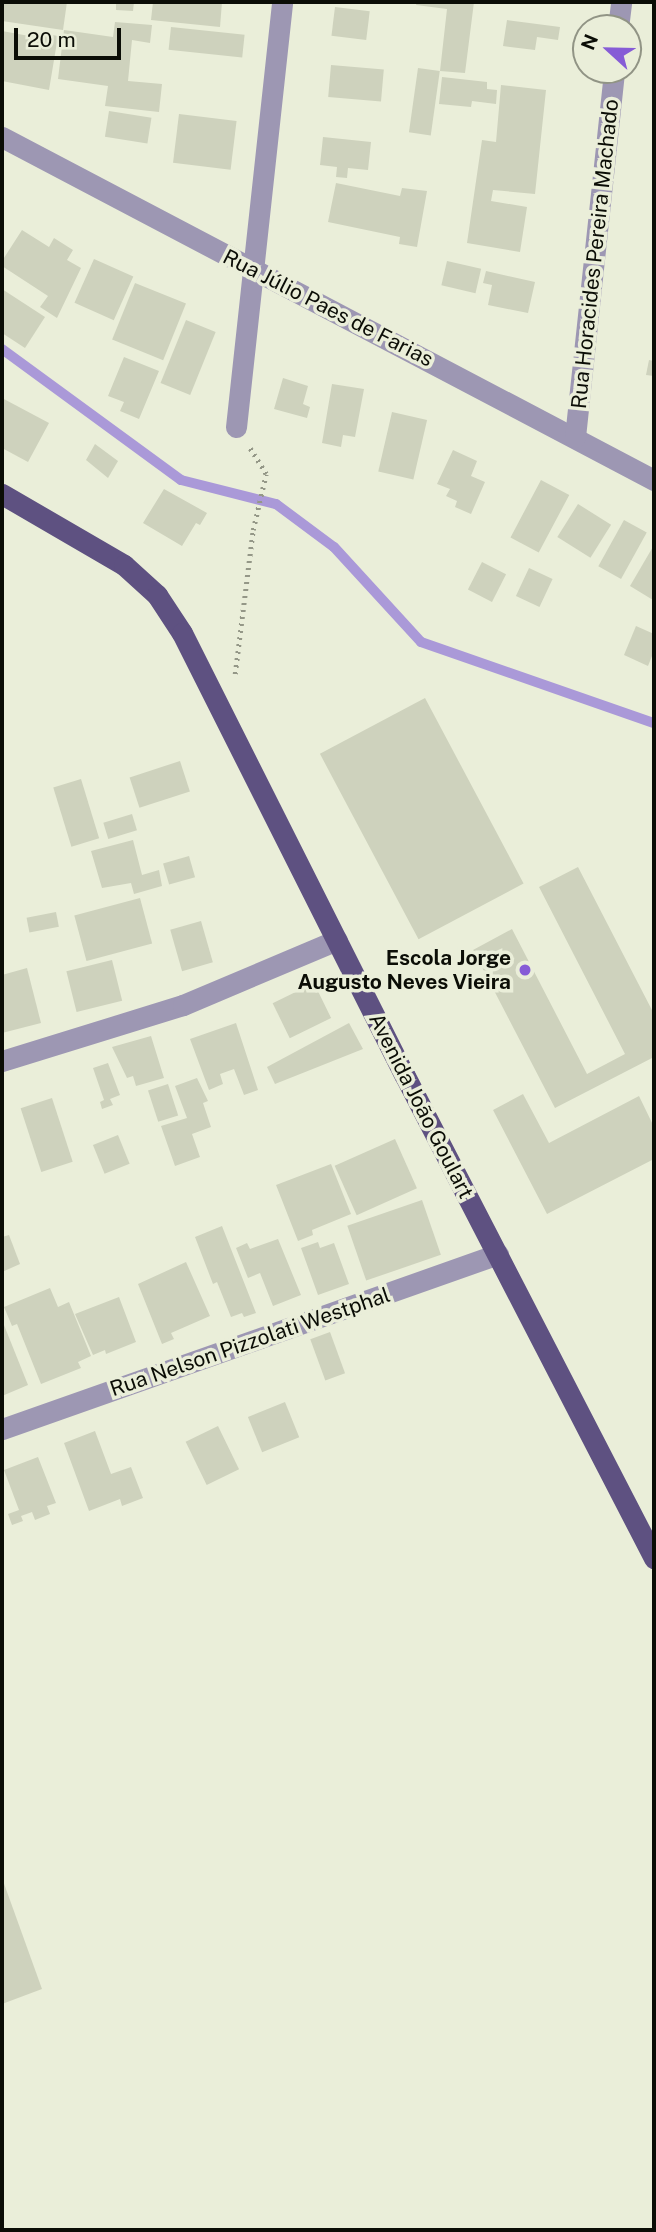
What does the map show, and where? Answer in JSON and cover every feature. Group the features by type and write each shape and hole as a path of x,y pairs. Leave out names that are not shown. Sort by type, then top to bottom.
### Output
{"main road":[{"name":"Avenida João Goulart","path":"2,494 124,565 156,595 183,633 228,727 654,1558"}],"street":[{"path":"236,427 282,2"},
{"name":"Rua Horacides Pereira Machado","path":"575,437 613,84"},
{"name":"Rua Júlio Paes de Farias","path":"2,137 654,480"},
{"path":"2,1061 183,1005 337,940"},
{"name":"Rua Nelson Pizzolati Westphal","path":"2,1429 498,1254"}],"path":[{"path":"228,727 253,530 266,474"}],"building":[{"path":"2,2 67,2 63,30 2,21"},
{"path":"116,2 134,2 133,11 116,10"},
{"path":"153,2 222,2 220,27 151,20"},
{"path":"417,2 474,2 465,73 440,71 447,9 416,5"},
{"path":"335,7 370,11 366,40 331,36"},
{"path":"507,20 560,27 558,40 537,37 535,50 503,46"},
{"path":"115,22 152,25 150,43 132,40 128,81 162,84 159,112 105,106 108,86 58,79 64,30 113,37"},
{"path":"171,27 245,35 242,58 169,50"},
{"path":"2,31 40,38 41,33 58,36 49,90 2,81"},
{"path":"331,65 384,70 381,101 328,97"},
{"path":"418,68 440,71 431,135 409,132"},
{"path":"442,77 487,82 487,89 497,90 496,104 472,101 471,107 439,104"},
{"path":"501,85 546,90 535,194 493,190 491,201 527,207 520,252 467,243 482,140 496,142"},
{"path":"109,111 151,118 147,143 105,137"},
{"path":"179,114 237,121 231,170 173,163"},
{"path":"323,137 371,142 368,170 348,168 347,178 336,177 337,167 320,165"},
{"path":"336,183 400,196 402,188 427,191 417,247 399,244 400,237 328,222"},
{"path":"22,230 49,247 54,238 73,250 67,260 81,268 57,318 40,307 48,296 2,266 2,261"},
{"path":"94,259 133,276 114,320 74,303"},
{"path":"447,261 481,269 475,293 441,285"},
{"path":"486,271 535,282 528,313 488,305 492,285 483,283"},
{"path":"135,283 186,304 163,360 112,340"},
{"path":"2,289 45,317 25,348 2,333"},
{"path":"186,320 216,332 190,395 161,383"},
{"path":"124,357 159,371 139,419 120,411 124,402 108,396"},
{"path":"649,360 654,361 654,376 646,375"},
{"path":"283,378 308,386 303,404 310,407 307,418 274,409"},
{"path":"332,384 364,389 355,437 343,435 341,447 322,443"},
{"path":"2,398 49,423 28,462 2,448"},
{"path":"392,412 427,420 413,480 378,471"},
{"path":"95,444 118,461 108,478 86,460"},
{"path":"453,450 477,461 471,476 485,482 471,514 455,507 457,501 446,496 450,489 437,484"},
{"path":"541,480 569,495 539,552 510,537"},
{"path":"164,489 207,513 200,525 196,523 182,546 143,523"},
{"path":"578,504 611,525 590,558 557,537"},
{"path":"624,520 647,533 621,579 598,566"},
{"path":"654,545 654,598 653,600 630,586"},
{"path":"482,562 506,574 492,602 468,590"},
{"path":"529,568 553,579 539,607 516,596"},
{"path":"636,626 654,634 654,651 648,666 624,655"},
{"path":"425,698 524,883 419,939 320,754"},
{"path":"180,761 190,791 139,808 130,777"},
{"path":"81,779 99,838 71,847 53,787"},
{"path":"132,814 137,830 108,839 103,823"},
{"path":"133,840 142,875 159,870 162,886 134,894 131,883 102,888 91,851"},
{"path":"189,856 195,877 169,885 163,863"},
{"path":"578,867 654,1014 654,1057 555,1108 473,950 512,929 587,1074 625,1054 539,887"},
{"path":"140,898 152,943 86,961 74,916"},
{"path":"56,912 59,927 29,932 27,918"},
{"path":"201,921 213,962 182,971 170,930"},
{"path":"112,960 122,1001 77,1012 66,971"},
{"path":"27,968 41,1023 2,1033 2,975"},
{"path":"314,983 331,1018 290,1038 273,1003"},
{"path":"236,1023 258,1090 244,1095 234,1069 220,1074 223,1084 209,1090 190,1039"},
{"path":"349,1023 363,1049 275,1084 267,1067"},
{"path":"151,1036 164,1078 136,1086 133,1076 127,1078 112,1047"},
{"path":"108,1063 120,1095 110,1099 113,1105 102,1109 100,1102 104,1100 93,1068"},
{"path":"197,1078 208,1101 203,1103 211,1127 192,1134 200,1157 175,1166 161,1126 187,1118 175,1086"},
{"path":"168,1084 178,1115 158,1122 148,1090"},
{"path":"523,1094 549,1143 639,1096 654,1127 654,1159 547,1214 493,1110"},
{"path":"52,1098 73,1162 41,1172 21,1108"},
{"path":"118,1135 130,1164 105,1174 93,1145"},
{"path":"395,1139 417,1188 357,1215 335,1166"},
{"path":"331,1164 351,1214 312,1230 313,1235 298,1241 276,1185"},
{"path":"422,1200 441,1255 366,1281 347,1226"},
{"path":"222,1226 256,1313 244,1317 242,1313 231,1317 217,1282 213,1284 195,1237"},
{"path":"9,1235 20,1264 2,1272 2,1237"},
{"path":"278,1239 301,1295 273,1306 260,1273 248,1278 236,1248 247,1243 250,1249"},
{"path":"318,1242 320,1248 334,1243 349,1284 318,1295 301,1248"},
{"path":"186,1262 210,1316 171,1333 174,1339 162,1344 138,1284"},
{"path":"50,1288 58,1307 69,1302 91,1356 78,1362 81,1368 41,1384 17,1324 12,1326 4,1307"},
{"path":"119,1297 136,1342 106,1354 105,1350 93,1355 75,1314"},
{"path":"2,1320 28,1385 2,1396"},
{"path":"330,1332 345,1373 325,1381 310,1339"},
{"path":"285,1402 299,1437 262,1452 248,1417"},
{"path":"218,1426 239,1469 207,1485 186,1442"},
{"path":"95,1431 111,1474 131,1467 143,1498 122,1506 120,1499 89,1511 64,1443"},
{"path":"38,1457 56,1503 47,1506 50,1514 35,1520 32,1512 21,1516 23,1521 12,1525 8,1514 19,1510 4,1470"},
{"path":"2,1878 42,1989 2,2004"}],"waterway":[{"path":"2,349 181,480 276,504 334,547 421,642 654,723"}],"place":[{"name":"Escola Jorge Augusto Neves Vieira","path":"525,970"}]}
